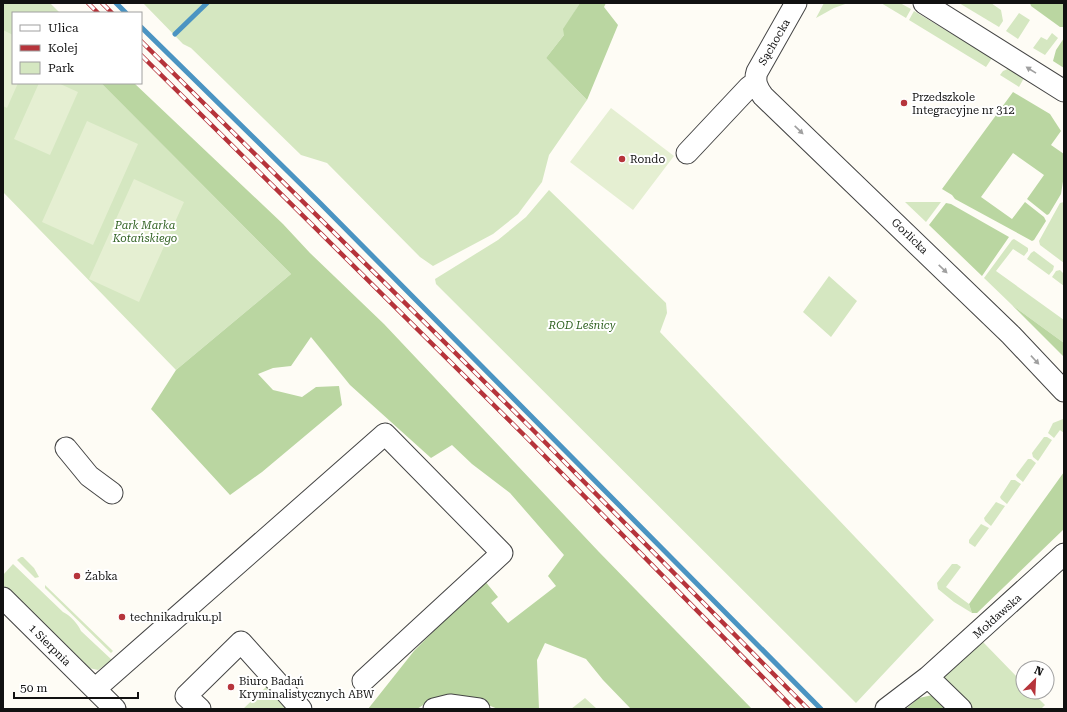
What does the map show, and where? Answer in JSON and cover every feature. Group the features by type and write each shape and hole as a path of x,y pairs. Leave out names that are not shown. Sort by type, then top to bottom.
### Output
{"street":[{"name":"Sąchocka","path":"756,82 755,78 757,72 796,3"},
{"path":"924,3 1064,91"},
{"path":"687,153 749,87 756,82"},
{"name":"Gorlicka","path":"756,82 763,96 1005,329 1064,391"},
{"path":"95,689 385,434 502,553 363,681"},
{"path":"66,448 89,476 112,493"},
{"name":"Mołdawska","path":"886,709 928,677 1064,554"},
{"name":"1 Sierpnia","path":"3,598 115,709"},
{"path":"200,709 186,696 241,642 301,709"},
{"path":"928,677 961,709"},
{"path":"434,709 450,705 479,709"}],"green space":[{"name":"Park Marka Kotańskiego","path":"3,3 50,3 59,12 12,12 12,84 102,84 291,274 176,370 3,192"},
{"path":"143,3 580,3 564,29 564,35 546,58 587,100 549,155 542,182 518,214 493,234 433,266 420,257 327,163 301,155 191,48 183,44"},
{"path":"580,3 606,3 604,7 618,25 587,100 546,58 564,35 563,29"},
{"path":"824,3 848,3 834,8 816,18"},
{"path":"881,3 900,3 911,9 906,18"},
{"path":"959,3 991,3 1001,10 1003,21 999,27"},
{"path":"1030,3 1064,3 1064,27 1060,27 1031,6"},
{"path":"914,11 992,58 986,67 909,20"},
{"path":"1019,13 1030,20 1018,39 1006,31"},
{"path":"3,30 12,34 12,84 18,84 7,108 3,106"},
{"path":"1052,33 1058,38 1045,55 1033,48 1041,37 1047,40"},
{"path":"1064,38 1064,68 1053,61 1056,50"},
{"path":"1010,68 1025,76 1019,87 1000,75 1003,71"},
{"path":"39,84 60,84 78,92 50,155 14,139"},
{"path":"102,84 135,84 283,224 310,253 384,324 599,552 752,709 631,709 603,680 586,659 545,643 537,660 539,709 498,709 470,698 434,698 417,709 368,709 414,651 484,580 498,597 491,603 508,623 556,586 548,576 564,555 510,493 472,464 452,445 431,458 350,385 311,337 291,366 273,368 258,374 273,390 302,397 316,387 339,386 342,405 262,472 230,495 151,409 176,370 291,274"},
{"path":"1013,92 1050,114 1061,131 1051,145 1064,154 1064,175 1061,194 1047,215 1027,199 1044,175 1013,153 981,197 1012,219 1025,202 1044,217 1046,221 1032,241 955,199 952,195 942,189"},
{"name":"Rondo","path":"611,108 674,156 633,210 570,162"},
{"path":"87,121 138,144 93,245 42,222"},
{"path":"134,179 184,202 139,302 89,279"},
{"name":"ROD Leśnicy","path":"549,190 666,303 667,313 660,332 934,620 856,703 436,284 435,279 498,240 526,217"},
{"path":"905,202 941,202 926,222"},
{"path":"1064,202 1064,263 1040,245 1039,241 1060,203"},
{"path":"946,203 951,204 1009,237 982,276 929,225"},
{"path":"1014,239 1028,248 1028,251 1024,256 1013,249 996,271 1064,320 1064,343 1012,305 984,278"},
{"path":"1034,251 1054,266 1049,275 1027,259"},
{"path":"1060,270 1064,274 1064,286 1052,277 1056,271"},
{"path":"829,276 857,301 831,337 803,312"},
{"path":"1012,305 1064,343 1064,357"},
{"path":"1063,419 1064,433 1060,430 1054,438 1048,433 1053,423"},
{"path":"1044,437 1052,440 1038,461 1033,457 1032,453"},
{"path":"1028,459 1031,459 1036,463 1023,482 1016,475"},
{"path":"1064,472 1064,529 977,613 972,613 969,604"},
{"path":"1011,480 1015,480 1021,484 1007,504 1000,497"},
{"path":"996,502 1005,506 991,526 985,521 984,518"},
{"path":"981,524 989,528 975,547 969,543 969,540"},
{"path":"23,557 34,568 39,577 35,578 17,560"},
{"path":"13,564 63,612 71,617 81,631 112,660 98,670 89,668 3,585 3,575"},
{"path":"952,564 957,564 961,567 946,587 969,604 972,613 954,602 938,589 937,583"},
{"path":"45,585 113,651 111,653 45,588"},
{"path":"983,642 1015,675 1015,700 1040,700 1045,705 1041,709 969,709 939,679"},
{"path":"267,686 295,709 243,709"},
{"path":"937,694 952,709 906,709 919,698"},
{"path":"585,698 597,709 571,709"}],"waterway":[{"path":"116,3 125,12"},
{"path":"175,34 207,3"},
{"path":"142,28 319,202 821,709"}],"railway":[{"path":"88,3 97,12"},
{"path":"102,3 111,12"},
{"path":"142,42 532,429 808,709"},
{"path":"142,56 524,435 794,709"}],"place":[{"name":"Przedszkole Integracyjne nr 312","path":"904,103"},
{"name":"Rondo","path":"622,159"},
{"name":"Żabka","path":"77,576"},
{"name":"technikadruku.pl","path":"122,617"},
{"name":"Biuro Badań Kryminalistycznych ABW","path":"231,687"}]}
